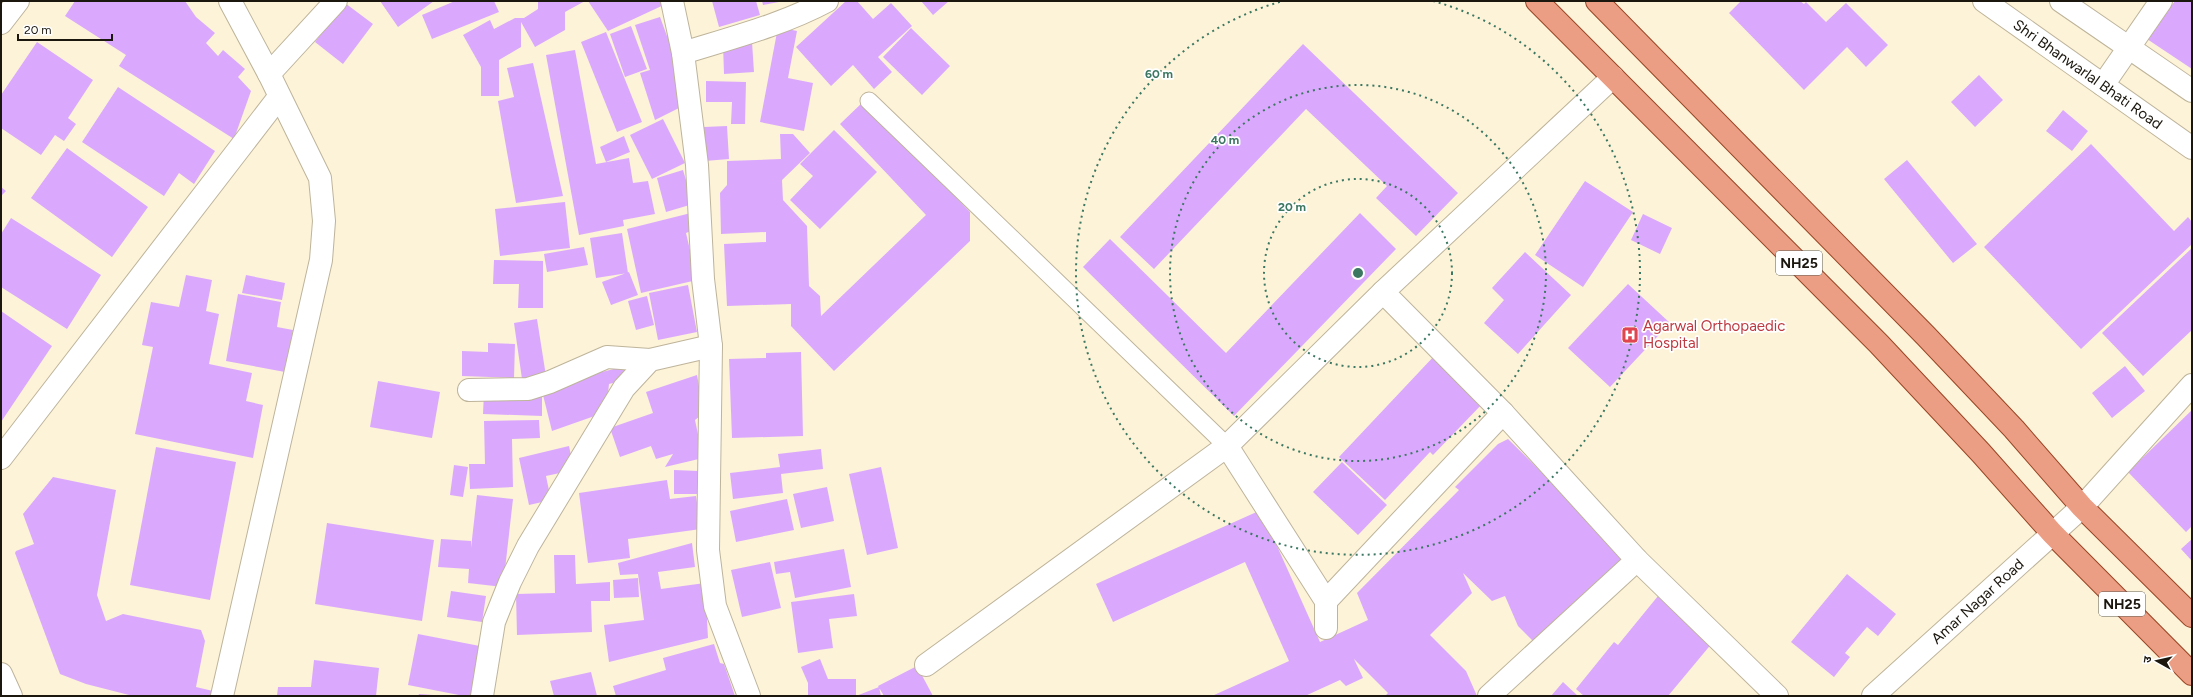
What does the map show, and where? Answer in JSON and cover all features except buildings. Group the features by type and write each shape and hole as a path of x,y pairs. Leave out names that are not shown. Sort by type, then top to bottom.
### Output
{"main road":[{"name":"NH25","path":"1537,1 1879,344 1981,453 2052,533 2192,674"},
{"name":"NH25","path":"1597,1 1931,342 2014,429 2082,507 2192,616"}],"street":[{"path":"1,23 18,1"},
{"path":"222,696 321,260 324,221 320,178 279,98 269,74 230,1"},
{"path":"269,74 336,1"},
{"path":"672,1 682,53 697,165 703,279 711,346 708,550 715,606 749,696"},
{"path":"682,53 769,26 827,1"},
{"name":"Shri Bhanwarlal Bhati Road","path":"1984,1 2192,148"},
{"path":"2061,1 2192,91"},
{"path":"2103,85 2162,1"},
{"path":"926,665 1227,446 1384,292 1613,78"},
{"path":"1,458 279,98"},
{"path":"1384,292 1503,413 1637,560 1777,696"},
{"path":"469,390 528,389 550,382 607,357 650,360 711,346"},
{"path":"482,696 494,622 528,546 624,388 650,360"},
{"name":"Amar Nagar Road","path":"1873,696 2082,507 2192,385"},
{"path":"1326,601 1503,413"},
{"path":"1227,446 1326,601 1326,628"},
{"path":"1489,696 1637,560"},
{"path":"1,674 11,696"}],"lane":[{"path":"869,101 1227,446"}],"place":[{"name":"Agarwal Orthopaedic Hospital","path":"1630,335"}]}
